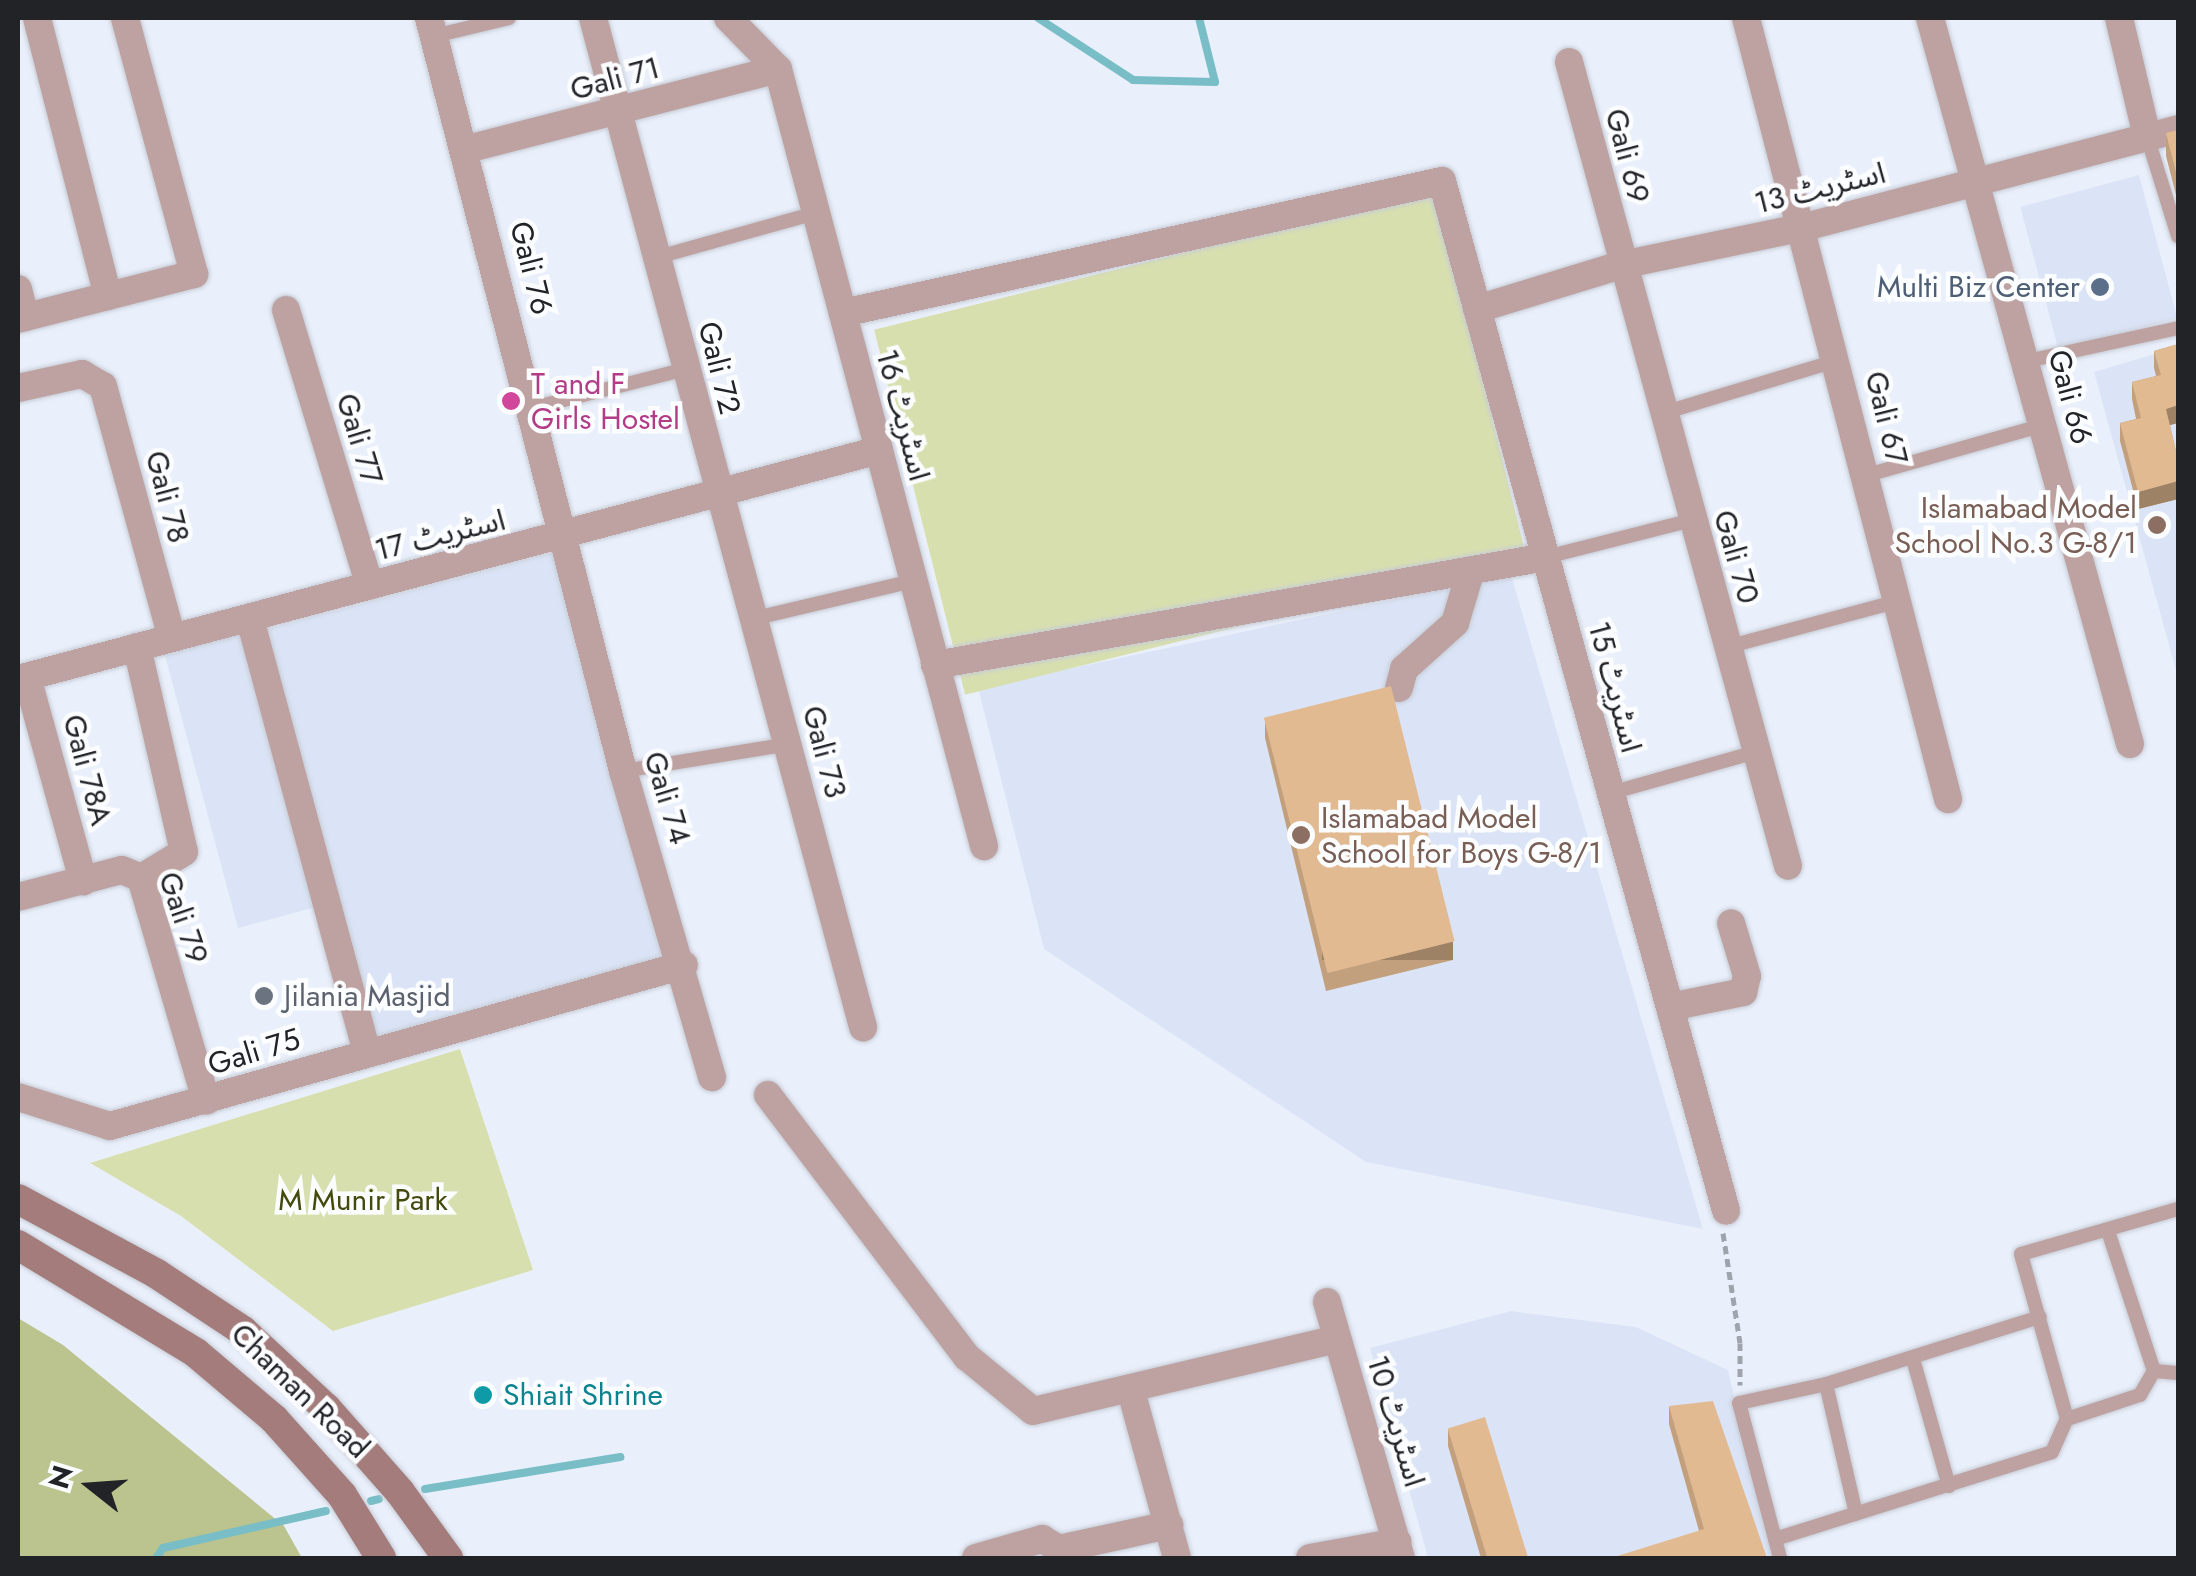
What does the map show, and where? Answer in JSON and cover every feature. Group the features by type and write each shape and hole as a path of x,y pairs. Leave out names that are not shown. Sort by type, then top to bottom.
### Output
{"street":[{"path":"37,18 108,296"},
{"path":"18,289 21,318 194,274 125,18"},
{"path":"593,18 620,112"},
{"name":"اسٹریٹ 16","path":"728,18 778,69 984,846"},
{"name":"Gali 67","path":"1746,18 1805,227 1948,799"},
{"name":"Gali 66","path":"1930,18 1979,182 2130,744"},
{"path":"2119,18 2147,136"},
{"name":"Gali 76","path":"432,27 468,149 565,536"},
{"name":"Gali 69","path":"1569,62 1622,265"},
{"name":"Gali 71","path":"468,149 778,69"},
{"name":"Gali 72","path":"620,112 716,495"},
{"name":"اسٹریٹ 13","path":"1477,309 1622,265 1805,227 2178,129"},
{"name":"اسٹریٹ 15","path":"843,314 1442,181 1726,1211"},
{"name":"Gali 70","path":"1622,265 1788,866"},
{"name":"Gali 77","path":"286,310 370,586"},
{"name":"Gali 78","path":"18,388 94,375 172,638"},
{"name":"اسٹریٹ 17","path":"22,678 879,450"},
{"name":"Gali 73","path":"716,495 756,618 863,1027"},
{"name":"Gali 74","path":"565,536 624,771 684,965 712,1077"},
{"path":"936,665 1546,557"},
{"path":"1398,688 1404,669 1455,623 1471,570"},
{"path":"250,619 367,1052"},
{"path":"137,648 184,852 141,878"},
{"name":"Gali 78A","path":"22,678 83,881"},
{"name":"Gali 79","path":"18,897 122,870 141,878 206,1101"},
{"path":"1670,1007 1742,992 1747,976 1731,923"},
{"name":"Gali 75","path":"18,1097 110,1126 684,965"},
{"path":"768,1095 967,1358 1022,1406 1044,1412 1338,1339"},
{"name":"Chaman Road","path":"18,1199 157,1274 243,1331 326,1408 400,1492 448,1558"},
{"name":"Chaman Road","path":"18,1245 182,1344 235,1386 342,1495 381,1558"},
{"name":"اسٹریٹ 10","path":"1328,1302 1399,1550"},
{"path":"1131,1390 1178,1558"},
{"path":"976,1558 1042,1540 1060,1554 1169,1525"},
{"path":"1310,1558 1399,1550"}],"lane":[{"path":"432,27 509,18"},
{"path":"2147,136 2178,236"},
{"path":"658,257 816,213"},
{"path":"2027,361 2178,328"},
{"path":"1662,414 1838,360"},
{"path":"532,408 686,368"},
{"path":"1867,474 2044,425"},
{"path":"1546,557 1692,520"},
{"path":"756,618 913,581"},
{"path":"1727,647 1899,602"},
{"path":"624,771 788,744"},
{"path":"1610,792 1756,752"},
{"path":"1775,1540 2052,1452 2067,1419 2021,1254 2178,1209"},
{"path":"2067,1419 2140,1395 2154,1371 2108,1231"},
{"path":"1780,1558 1739,1403 1914,1360 2040,1317"},
{"path":"1914,1360 1949,1486"},
{"path":"2154,1371 2178,1373"},
{"path":"1826,1384 1856,1514"}],"path":[{"path":"1726,1211 1720,1250 1740,1344 1739,1403"}],"shaded area":[{"path":"2139,175 2177,318 2058,350 2020,207"},
{"name":"Islamabad Model School No.3 G-8/1","path":"2178,347 2178,678 2094,372"},
{"path":"563,550 672,957 371,1037 262,631"},
{"name":"Islamabad Model School for Boys G-8/1","path":"1511,575 1703,1229 1366,1162 1044,949 978,688"},
{"path":"242,634 315,907 238,928 165,655"},
{"path":"1511,1311 1636,1327 1728,1370 1773,1558 1428,1558 1370,1348"}],"green space":[{"path":"1435,190 1526,555 965,695 874,330"},
{"name":"M Munir Park","path":"460,1049 533,1270 333,1331 181,1216 90,1163"},
{"path":"18,1318 63,1345 284,1526 302,1558 18,1558"}],"building":[{"path":"2178,130 2178,180 2166,133"},
{"name":"Islamabad Model School No.3 G-8/1","path":"2178,344 2178,405 2166,409 2178,460 2178,481 2138,492 2120,423 2141,418 2132,382 2161,375 2154,351"},
{"name":"Islamabad Model School for Boys G-8/1","path":"1391,686 1455,941 1328,973 1264,718"},
{"path":"1713,1401 1767,1558 1611,1558 1704,1529 1669,1406"},
{"path":"1485,1417 1528,1558 1487,1558 1448,1428"}],"waterway":[{"path":"1038,18 1133,80 1215,82 1199,18"},
{"path":"425,1489 620,1457"},
{"path":"371,1501 379,1499"},
{"path":"156,1558 163,1548 326,1511"}],"place":[{"name":"Multi Biz Center","path":"2100,287"},
{"name":"T and F Girls Hostel","path":"511,401"},
{"name":"Islamabad Model School No.3 G-8/1","path":"2157,525"},
{"name":"Islamabad Model School for Boys G-8/1","path":"1301,835"},
{"name":"Jilania Masjid","path":"264,996"},
{"name":"Shiait Shrine","path":"483,1395"}]}
